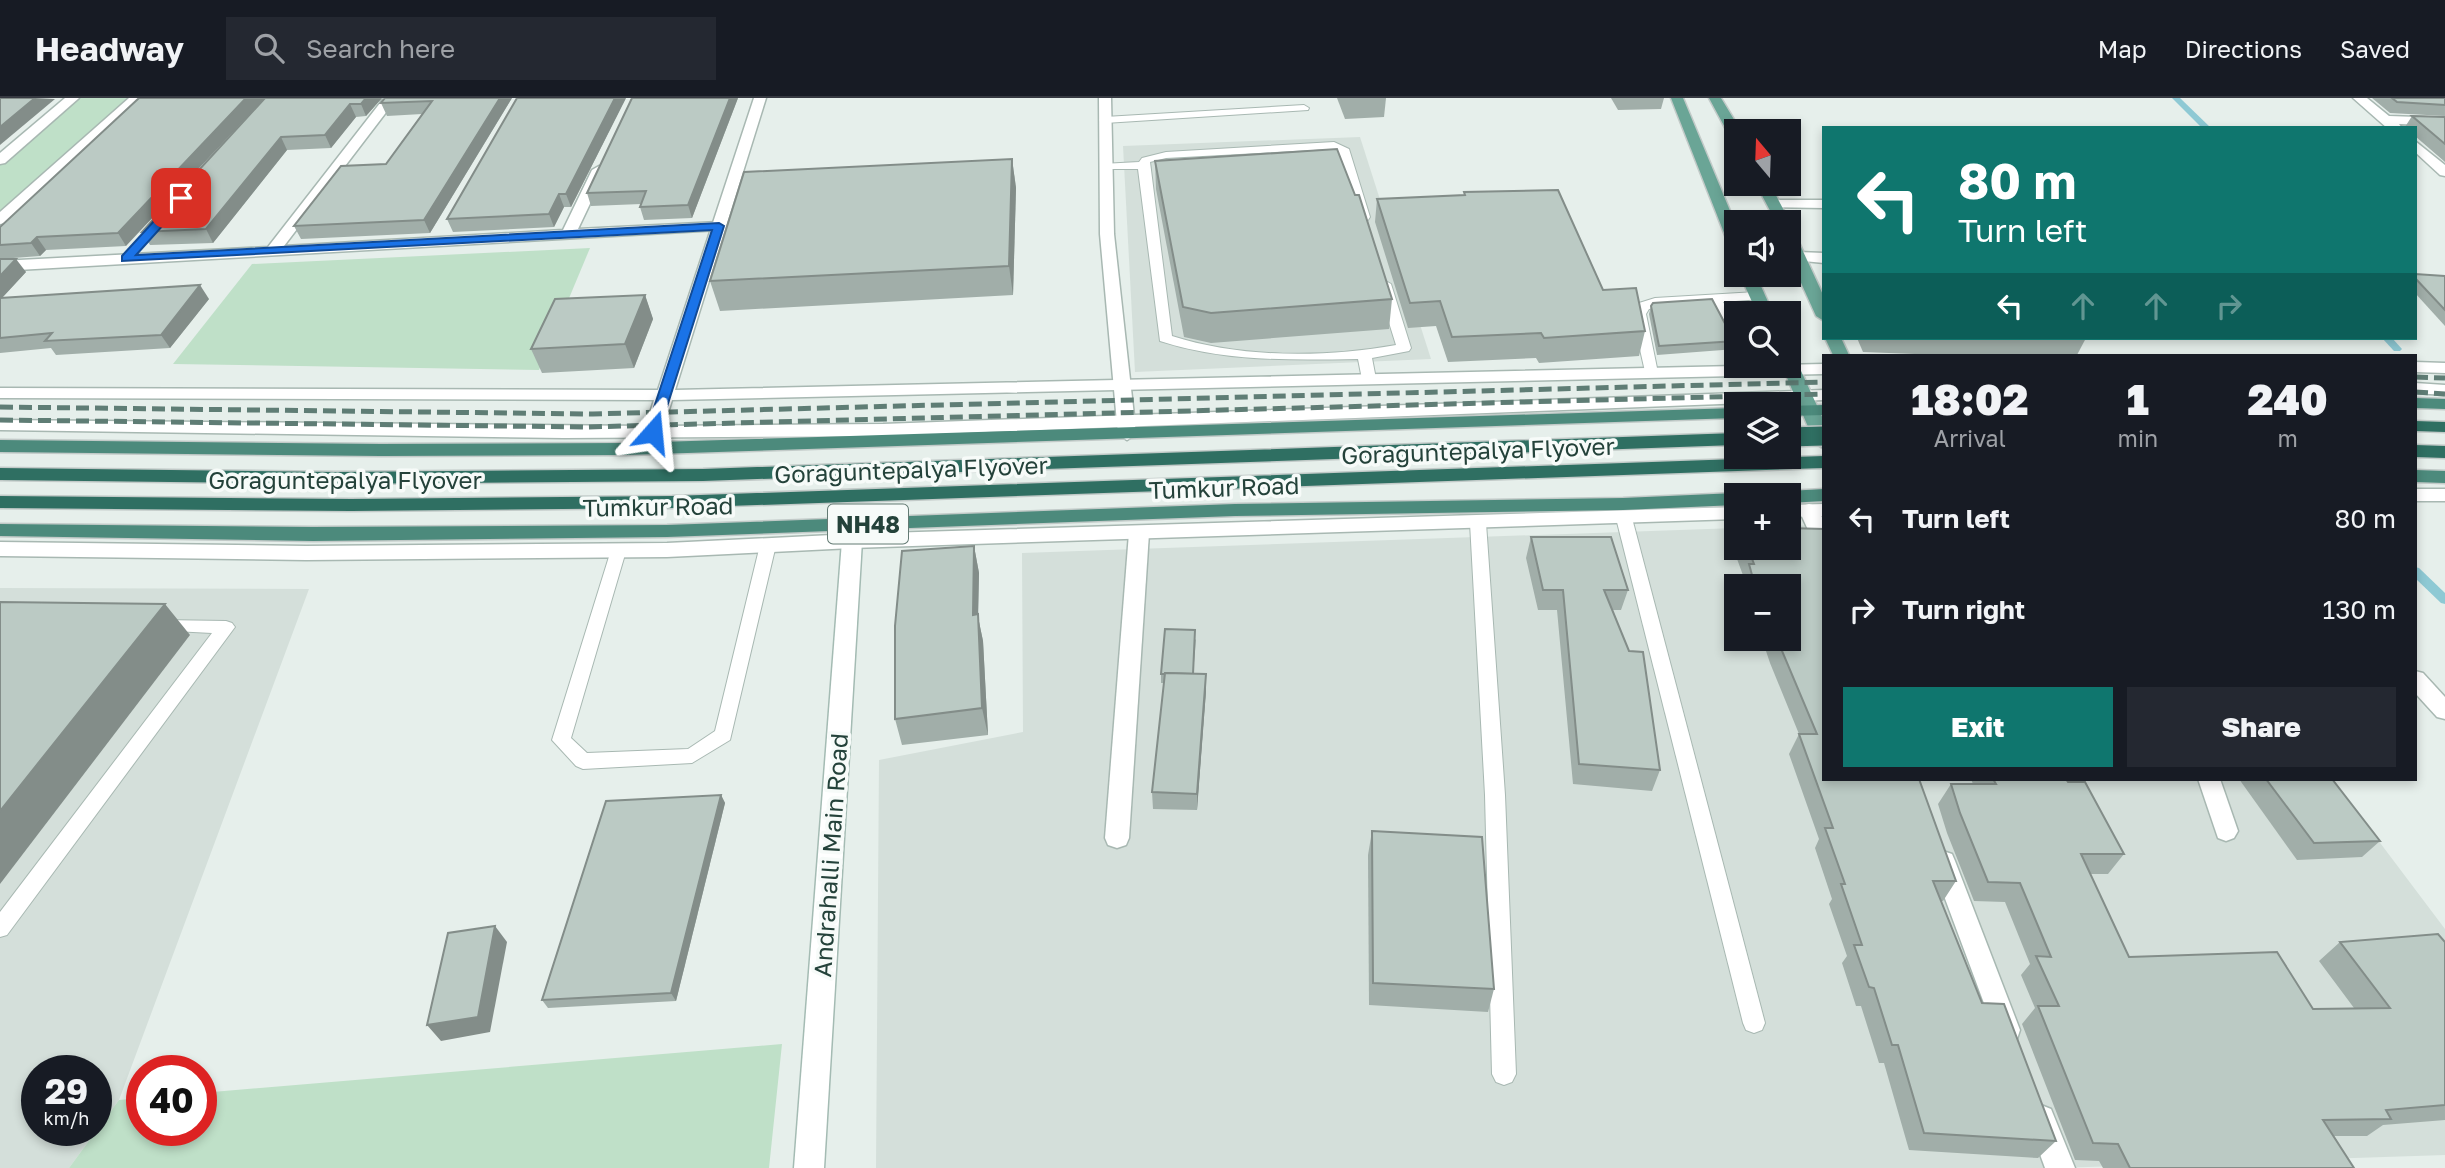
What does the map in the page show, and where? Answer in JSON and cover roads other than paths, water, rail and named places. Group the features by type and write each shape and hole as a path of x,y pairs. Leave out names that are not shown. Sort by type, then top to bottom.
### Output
{"highway":[{"path":"2417,403 2445,404"},
{"path":"0,446 381,450 626,449 1127,427 1724,413"},
{"path":"2417,426 2445,427"},
{"path":"1801,437 1822,436"},
{"name":"Goraguntepalya Flyover","path":"0,474 322,478 703,475 1724,439"},
{"path":"2417,451 2445,452"},
{"name":"Goraguntepalya Flyover","path":"0,502 337,505 672,502 1822,462"},
{"path":"2417,477 2445,477"},
{"path":"1801,496 1822,495"},
{"name":"Tumkur Road","path":"0,530 273,534 667,531 1235,510 1623,504 1724,500"},
{"path":"258,552 273,534"}],"main road":[{"path":"1677,98 1724,214"},
{"path":"1715,98 1727,119"},
{"path":"1770,196 1777,210"},
{"path":"1801,264 1822,311"},
{"path":"1753,287 1759,301"},
{"path":"1800,378 1816,403 1822,433"}],"street":[{"path":"0,160 73,98"},
{"path":"0,220 137,98"},
{"path":"272,251 390,98"},
{"path":"653,432 760,98"},
{"path":"1105,98 1107,234 1127,427"},
{"path":"2359,98 2390,124 2445,122"},
{"path":"2417,147 2445,172"},
{"path":"568,235 604,160"},
{"path":"1774,204 1822,204"},
{"path":"0,266 272,251 440,236 568,235 719,226"},
{"path":"126,259 144,239"},
{"path":"1801,257 1822,258"},
{"path":"1801,366 1822,369"},
{"path":"2417,367 2445,368"},
{"path":"0,393 665,395 1724,369"},
{"path":"2417,388 2445,390"},
{"path":"0,425 653,432 883,430 1127,427 1816,403"},
{"path":"2417,495 2445,495"},
{"path":"1816,510 1822,535"},
{"path":"0,549 258,552 618,551 1724,514"},
{"path":"1117,838 1139,533"},
{"name":"Andrahalli Main Road","path":"809,1168 852,541"},
{"path":"2417,681 2445,711"},
{"path":"2210,781 2226,831"},
{"path":"1933,834 2016,1052"},
{"path":"2031,1091 2060,1168"}],"lane":[{"path":"1105,120 1304,108"},
{"path":"1367,229 1343,149 1334,145 1166,155 1146,160 1143,165 1165,338 1194,349 1223,354 1364,355 1404,348 1380,269"},
{"path":"1106,166 1143,165"},
{"path":"1651,373 1639,314 1644,306 1655,302 1756,296"},
{"path":"1715,299 1724,316"},
{"path":"1364,355 1369,379"},
{"path":"1624,518 1754,1023"},
{"path":"1478,523 1494,795 1504,1074"},
{"path":"618,551 561,740 583,761 692,755 723,735 768,545"},
{"path":"0,928 226,628 146,625"}],"waterway":[{"path":"2176,98 2205,126"},
{"path":"2389,340 2397,349"},
{"path":"2417,573 2445,600"}],"railway":[{"path":"2417,377 2445,378"},
{"path":"0,407 593,414 1822,382"},
{"path":"2417,392 2445,394"},
{"path":"0,420 586,427 1822,394"}]}
